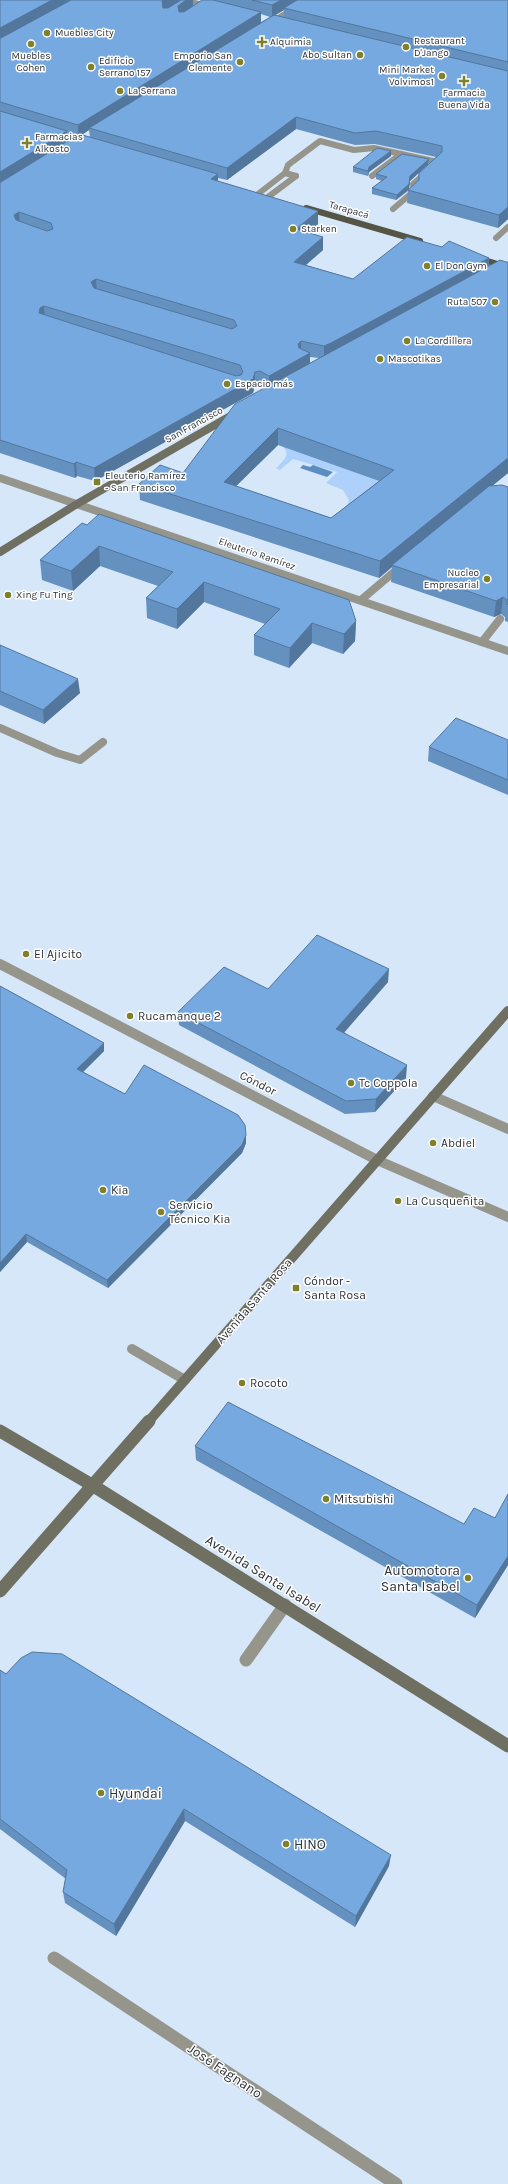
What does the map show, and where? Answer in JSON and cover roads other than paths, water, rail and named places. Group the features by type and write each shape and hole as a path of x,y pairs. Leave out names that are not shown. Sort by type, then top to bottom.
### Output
{"main road":[{"path":"256,193 276,200"},
{"name":"Tarapacá","path":"299,206 429,244"},
{"path":"468,255 507,266"},
{"path":"492,274 507,266"},
{"name":"San Francisco","path":"0,552 77,504 243,409"},
{"name":"Avenida Santa Rosa","path":"0,1591 508,1011"},
{"name":"Avenida Santa Isabel","path":"0,1431 92,1485 508,1746"}],"street":[{"path":"279,24 267,23 308,0"},
{"path":"182,3 189,2 219,9"},
{"path":"197,10 205,6"},
{"path":"256,193 285,173 288,165 320,141 354,150 374,148 438,162 414,184 414,191 393,209"},
{"path":"372,176 401,154"},
{"path":"268,197 296,176 285,173"},
{"path":"496,238 508,227"},
{"name":"Eleuterio Ramírez","path":"0,478 508,651"},
{"path":"361,600 410,559"},
{"path":"482,642 500,619"},
{"path":"0,728 57,753 80,760 103,742"},
{"name":"Cóndor","path":"0,964 377,1160 508,1217"},
{"path":"433,1096 508,1129"},
{"path":"132,1349 185,1380"},
{"path":"246,1660 285,1605"},
{"name":"José Fagnano","path":"54,1958 396,2184"}],"place":[{"name":"Muebles City","path":"47,33"},
{"name":"Alquimia","path":"262,42"},
{"name":"Muebles Cohen","path":"31,44"},
{"name":"Restaurant D'Jango","path":"406,47"},
{"name":"Abo Sultan","path":"360,55"},
{"name":"Emporio San Clemente","path":"240,62"},
{"name":"Edificio Serrano 157","path":"91,67"},
{"name":"Mini Market Volvimos1","path":"442,76"},
{"name":"Farmacia Buena Vida","path":"464,81"},
{"name":"La Serrana","path":"120,91"},
{"name":"Farmacias Alkosto","path":"27,143"},
{"name":"Starken","path":"293,229"},
{"name":"El Don Gym","path":"427,266"},
{"name":"Ruta 507","path":"495,302"},
{"name":"La Cordillera","path":"407,341"},
{"name":"Mascotikas","path":"380,359"},
{"name":"Espacio más","path":"227,384"},
{"name":"Eleuterio Ramírez - San Francisco","path":"97,482"},
{"name":"Nucleo Empresarial","path":"487,579"},
{"name":"Xing Fu Ting","path":"8,595"},
{"name":"El Ajicito","path":"26,954"},
{"name":"Rucamanque 2","path":"130,1016"},
{"name":"Tc Coppola","path":"351,1083"},
{"name":"Abdiel","path":"433,1143"},
{"name":"Kia","path":"103,1190"},
{"name":"La Cusqueñita","path":"398,1201"},
{"name":"Servicio Técnico Kia","path":"161,1212"},
{"name":"Cóndor - Santa Rosa","path":"296,1288"},
{"name":"Rocoto","path":"242,1383"},
{"name":"Mitsubishi","path":"326,1499"},
{"name":"Automotora Santa Isabel","path":"468,1578"},
{"name":"Hyundai","path":"101,1793"},
{"name":"HINO","path":"286,1844"}]}
